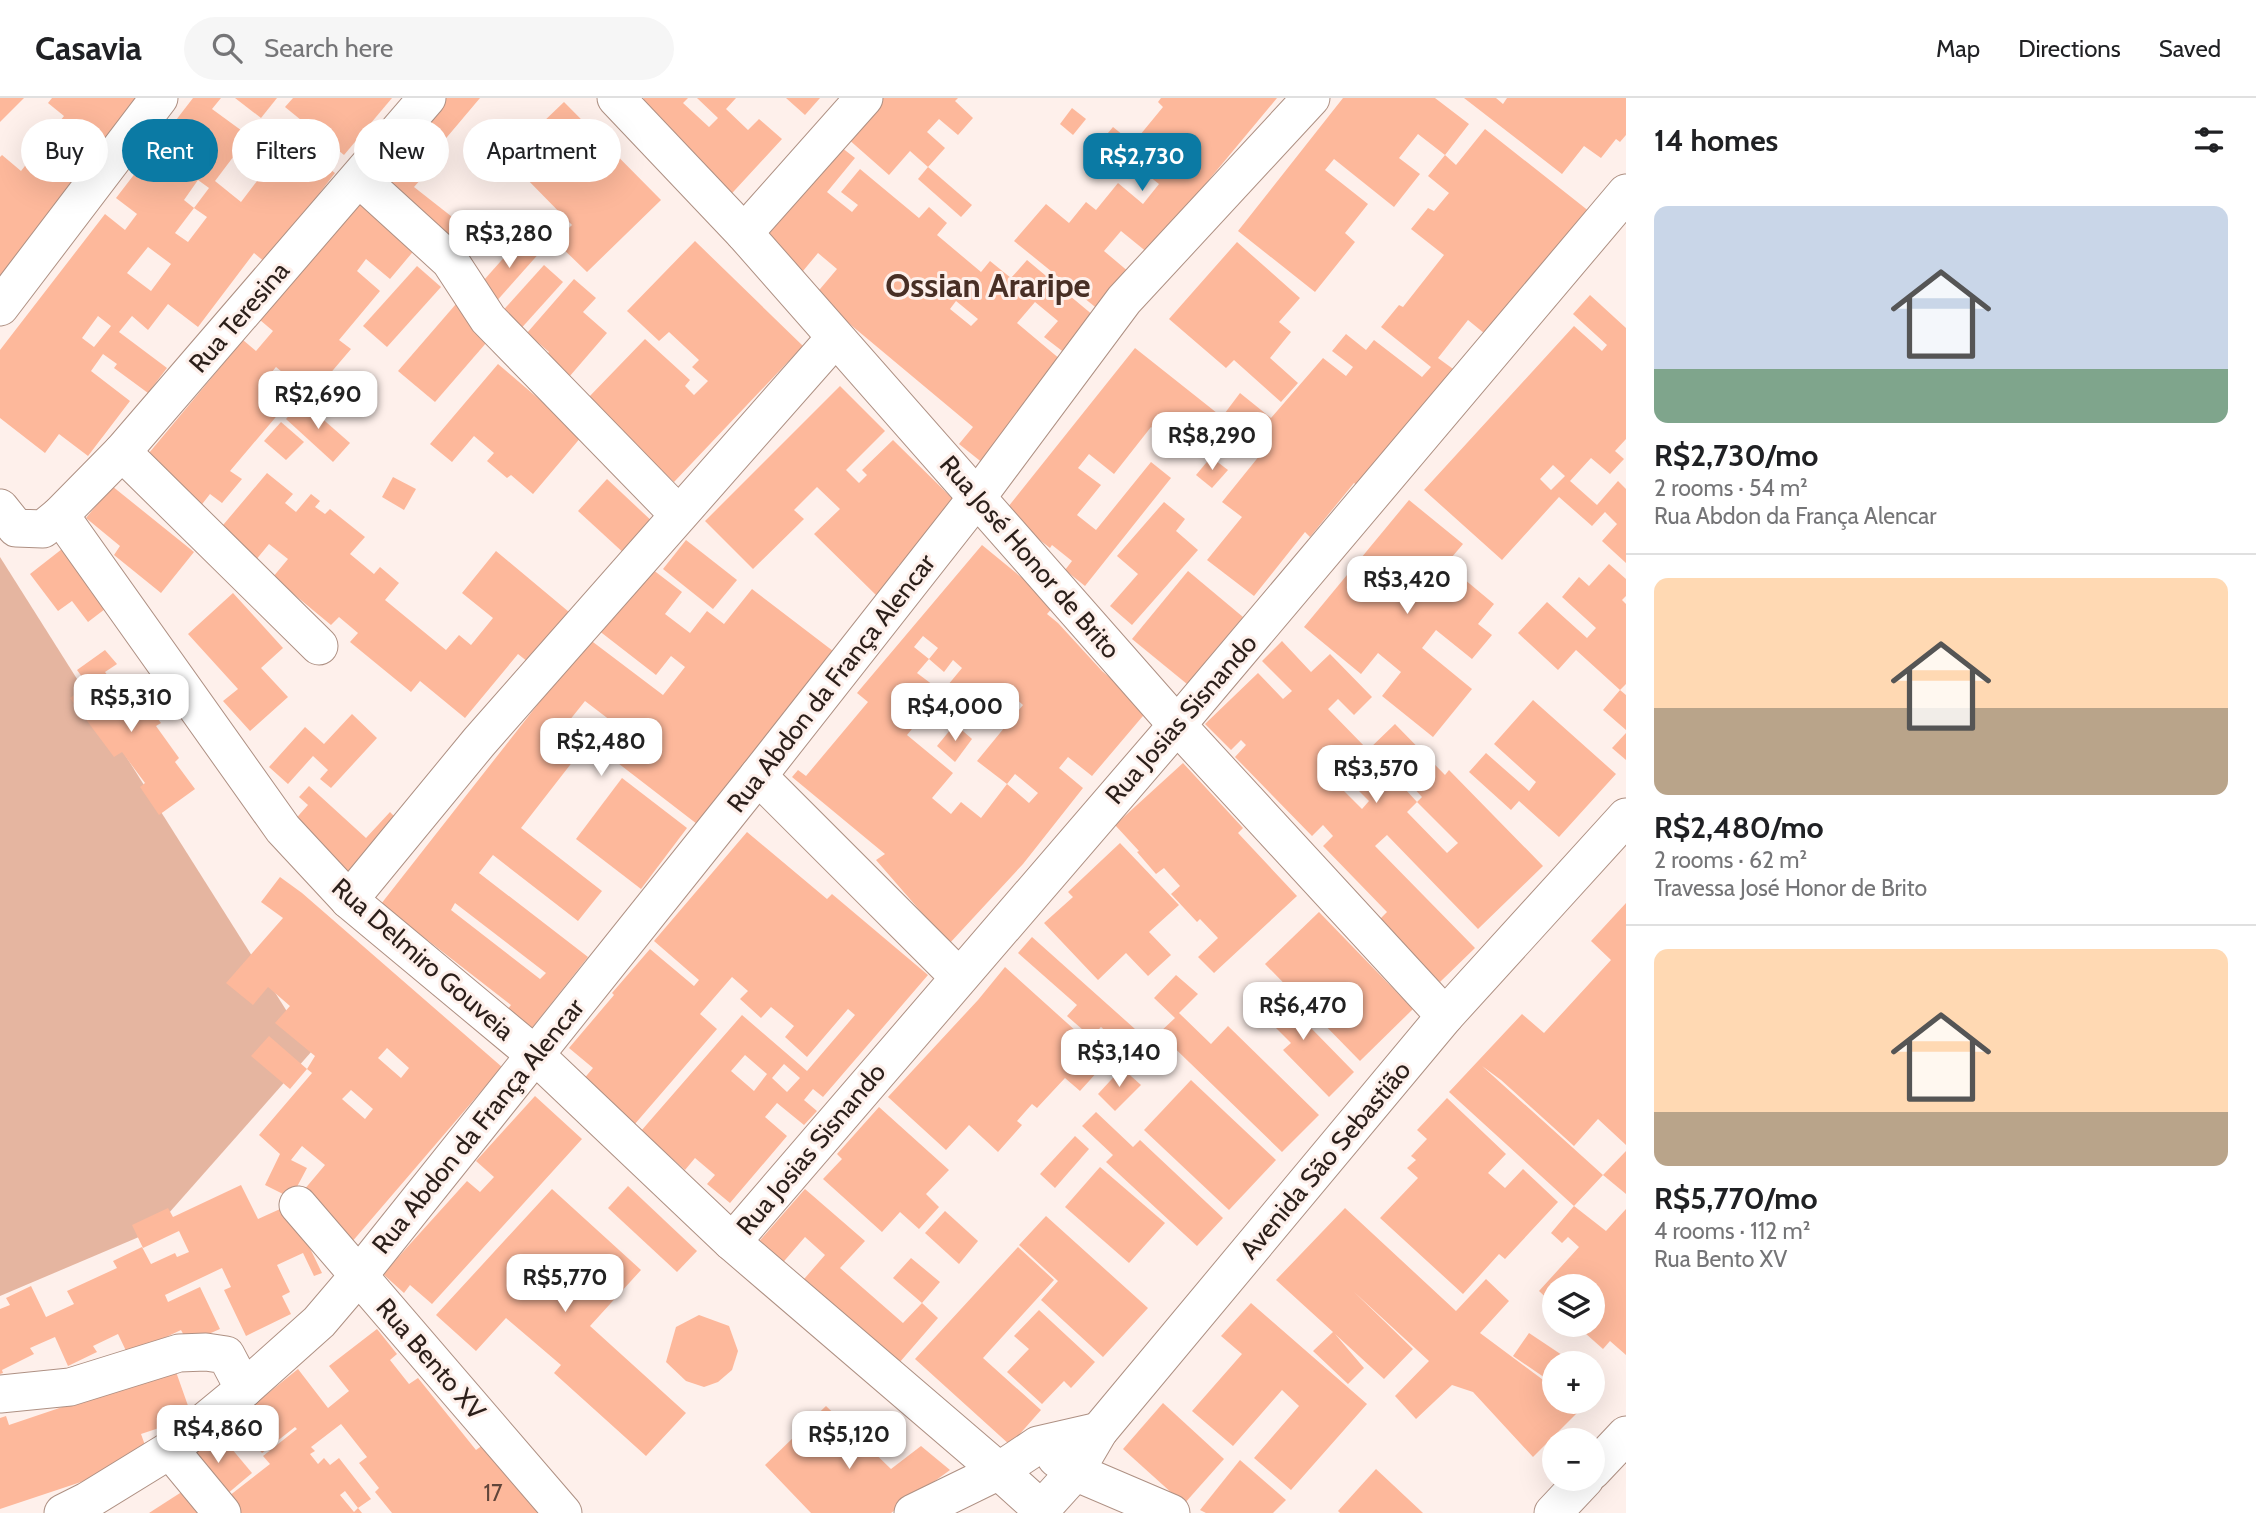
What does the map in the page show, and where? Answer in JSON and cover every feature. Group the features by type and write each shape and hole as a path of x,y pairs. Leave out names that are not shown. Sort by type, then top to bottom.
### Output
{"street":[{"path":"0,307 159,98"},
{"name":"Rua Teresina","path":"410,119 428,98"},
{"name":"Rua José Honor de Brito","path":"616,98 744,233 1177,725 1445,1016"},
{"path":"744,233 864,98"},
{"name":"Rua Abdon da França Alencar","path":"63,1513 87,1502 170,1450 319,1322 758,776 978,496 1124,300 1311,98"},
{"name":"Rua Teresina","path":"52,522 121,452 357,182"},
{"path":"364,182 450,261 488,318 678,514"},
{"name":"Rua Josias Sisnando","path":"732,1242 958,976 1177,725 1626,193"},
{"path":"349,900 479,741 835,338"},
{"path":"121,452 319,646"},
{"path":"0,508 16,527 52,522"},
{"name":"Rua Delmiro Gouveia","path":"52,522 283,830 349,900 534,1054 732,1242 999,1471 1040,1511"},
{"path":"758,776 958,976"},
{"name":"Avenida São Sebastião","path":"1040,1511 1075,1472 1099,1431 1445,1016 1626,817"},
{"name":"Rua Bento XV","path":"298,1205 563,1513"},
{"path":"0,1394 70,1387 178,1353 206,1352 226,1355 244,1389"},
{"path":"912,1513 999,1471 1038,1445 1099,1431"},
{"path":"1605,1457 1626,1434"},
{"path":"1038,1445 1075,1472 1171,1513"},
{"path":"170,1450 222,1513"},
{"path":"1553,1513 1574,1491"}],"shaded area":[{"path":"0,557 312,1051 153,1231 0,1296"}],"building":[{"path":"0,98 24,98 0,122"},
{"path":"52,98 146,98 129,119 122,119 122,128 108,146 108,119 62,119 64,116 48,103"},
{"path":"193,98 221,98 212,109 232,124 232,158 218,177 218,119 177,119"},
{"path":"235,98 277,98 261,118"},
{"path":"293,98 392,98 374,119 354,119 354,143 344,155 340,152 340,119 300,119 285,107"},
{"path":"445,98 480,98 449,135 449,119 428,119"},
{"path":"644,98 688,98 683,103 709,127 718,118 697,98 736,98 726,109 748,130 759,119 782,139 723,203 634,110"},
{"path":"786,98 820,98 805,115"},
{"path":"882,98 958,98 955,101 973,118 958,135 939,119 927,132 945,148 928,167 910,151 889,175 847,138"},
{"path":"1161,98 1277,98 1148,253 1121,231 1104,251 1136,278 1105,315 1014,241 1046,204 1069,223 1086,202 1096,210 1118,183 1143,204 1159,184 1144,172 1138,180 1097,146 1113,127 1154,160 1161,152 1140,135 1163,107 1158,102"},
{"path":"1343,98 1435,98 1469,124 1445,155 1418,134 1399,158 1420,174 1394,207 1334,159 1325,170 1368,204 1345,233 1355,242 1315,292 1238,231"},
{"path":"1464,98 1496,98 1503,104 1507,98 1626,98 1626,135 1620,142 1616,139 1601,158 1584,146 1562,174"},
{"path":"564,102 581,119 546,119"},
{"path":"1072,108 1086,119 1073,135 1060,124"},
{"path":"1485,129 1590,212 1490,338 1468,320 1438,358 1460,374 1359,487 1354,483 1310,537 1305,532 1254,596 1207,560 1242,517 1222,502 1264,450 1222,417 1240,393 1271,418 1323,358 1346,376 1353,367 1332,351 1346,334 1366,350 1374,340 1422,377 1431,367 1381,327 1399,305 1403,307 1444,255 1411,229 1428,208 1434,211 1449,193 1428,176 1445,155 1456,165"},
{"path":"832,140 855,158 827,192 852,212 858,205 841,192 860,169 919,218 929,207 947,223 937,235 981,272 990,261 1011,278 1027,260 1100,321 1070,357 1044,337 1058,321 1035,302 1017,323 1067,365 984,464 959,444 973,427 815,295 837,269 818,253 803,271 755,232","holes":["956,301 978,319 971,326 950,309"]},
{"path":"2,155 21,171 21,182 79,182 0,282 0,157"},
{"path":"621,160 661,200 587,272 555,241 572,225 530,182 621,182"},
{"path":"928,167 972,205 961,217 918,179"},
{"path":"128,182 197,182 184,200 194,208 209,188 201,182 216,182 241,202 256,182 328,182 266,263 254,253 198,327 168,304 148,330 132,316 119,332 167,368 148,393 114,368 117,364 103,354 91,371 130,401 88,456 59,434 45,453 0,418 0,350 105,214 125,230 137,214 116,198","holes":["194,208 207,217 188,242 175,233","148,247 171,264 151,291 127,273","98,316 111,326 94,347 82,338"]},
{"path":"375,182 418,182 414,187 470,231 455,249"},
{"path":"366,194 422,241 390,279 366,259 357,271 380,291 339,340 351,349 311,396 276,367 261,385 286,405 230,471 242,479 222,503 210,494 196,512 139,465 243,340 256,351 273,331 260,320"},
{"path":"524,235 542,250 494,304 476,289"},
{"path":"695,241 803,346 674,482 587,399 645,339 690,380 685,386 694,395 708,381 692,367 699,360 669,332 659,341 627,311"},
{"path":"1237,242 1300,298 1279,322 1291,332 1270,358 1298,383 1281,402 1234,360 1226,368 1169,319"},
{"path":"544,265 563,282 517,333 498,316"},
{"path":"417,266 441,287 387,347 363,326"},
{"path":"574,279 596,298 583,312 607,333 563,384 539,363 549,352 527,333"},
{"path":"1590,295 1626,328 1626,439 1615,451 1624,459 1610,474 1591,458 1570,481 1597,505 1618,481 1626,489 1626,563 1602,541 1617,524 1605,512 1592,526 1559,497 1502,560 1424,490 1574,326 1602,351 1607,345 1573,314","holes":["1553,465 1565,476 1551,490 1540,479"]},
{"path":"456,304 493,335 435,402 398,371"},
{"path":"1135,348 1222,417 1189,457 1151,427 1114,474 1089,454 1078,468 1101,485 1077,515 1096,530 1151,462 1171,478 1085,586 1065,570 1072,561 1052,545 1050,548 1004,512"},
{"path":"498,364 582,436 533,494 511,475 507,478 487,461 494,453 474,436 452,462 430,444"},
{"path":"840,386 885,431 846,470 859,483 867,475 862,470 893,440 959,505 898,566 902,571 877,596 814,534 840,509 817,487 794,510 804,519 753,569 705,521"},
{"path":"302,401 350,443 333,462 286,419"},
{"path":"281,422 304,442 286,460 264,441"},
{"path":"1211,457 1228,470 1212,488 1196,475"},
{"path":"267,473 293,494 285,503 296,512 311,494 320,501 315,507 325,514 330,509 365,537 350,554 374,574 380,567 399,583 385,600 446,650 459,635 471,645 493,618 462,593 496,551 569,612 528,662 518,654 465,718 420,681 411,692 350,642 358,633 339,617 331,625 273,577 288,559 269,544 255,561 218,531"},
{"path":"393,477 416,489 404,510 382,497"},
{"path":"607,479 656,525 627,556 578,511"},
{"path":"112,486 194,552 161,593 114,555 120,546 86,518"},
{"path":"1409,500 1463,544 1446,564 1494,604 1478,624 1492,635 1472,659 1436,630 1422,648 1472,689 1433,737 1382,696 1401,672 1378,653 1361,674 1304,627"},
{"path":"1164,502 1185,519 1176,531 1198,550 1132,625 1110,606 1138,574 1117,556"},
{"path":"686,540 737,580 713,609 663,569"},
{"path":"982,545 1055,605 1047,614 1102,671 1148,710 1092,776 1068,757 1059,768 1083,788 1023,864 949,944 876,860 885,854 792,777 798,770 806,776 868,702 857,693","holes":["923,636 938,648 929,659 914,647","929,659 944,672 953,660 962,668 943,691 983,728 992,718 985,711 1004,688 1023,705 977,761 1007,784 981,818 961,802 951,814 932,798 953,773 907,735 921,718 912,710 933,685 917,673","1015,774 1038,793 1029,803 1007,784"]},
{"path":"62,549 91,585 88,588 105,609 88,622 72,601 58,611 30,574"},
{"path":"1609,564 1626,579 1626,596 1622,600 1626,604 1626,684 1620,690 1576,650 1558,670 1518,633 1547,602 1587,638 1596,628 1562,597 1579,577 1589,586"},
{"path":"648,566 682,592 665,614 690,633 707,611 724,624 752,589 833,651 697,824 601,750 619,727 585,701 569,721 591,738 521,828 602,891 578,921 493,855 479,873 588,957 524,1038 500,1019 511,1005 381,904 589,639 663,695 685,667 671,656 656,675 598,630","holes":["455,903 546,973 540,979 451,910"]},
{"path":"1188,571 1243,617 1187,684 1132,639"},
{"path":"233,593 283,648 261,668 288,697 250,731 223,701 238,689 188,634"},
{"path":"1282,641 1311,672 1330,654 1372,697 1354,715 1338,699 1328,709 1368,750 1395,724 1445,775 1449,770 1543,866 1478,929 1387,835 1375,846 1475,948 1440,982 1379,920 1387,912 1323,846 1333,836 1323,825 1312,836 1235,757 1246,745 1241,740 1231,750 1205,724 1258,673 1283,699 1292,691 1262,661","holes":["1399,772 1422,797 1417,802 1394,777","1343,775 1369,801 1362,809 1335,782","1417,802 1458,843 1447,853 1407,812"]},
{"path":"105,650 117,664 105,672 129,704 140,695 161,723 156,726 179,758 175,762 195,789 159,815 140,787 145,783 122,752 114,757 70,698 88,685 77,670"},
{"path":"1620,690 1626,695 1626,730 1603,710"},
{"path":"1533,700 1616,774 1559,837 1519,801 1511,810 1469,772 1486,753 1529,791 1536,782 1494,744"},
{"path":"352,714 377,738 331,788 320,779 328,770 313,756 288,784 269,767 305,727 324,744"},
{"path":"955,724 972,739 955,762 937,746"},
{"path":"1626,733 1626,760 1612,748"},
{"path":"1183,763 1243,828 1238,833 1297,896 1214,973 1198,957 1218,938 1200,919 1197,922 1171,894 1180,886 1164,868 1156,874 1115,825"},
{"path":"622,778 687,828 641,889 576,839"},
{"path":"309,786 366,838 390,812 404,826 353,880 291,824 308,805 299,797"},
{"path":"747,832 827,899 832,894 928,975 823,1097 813,1089 804,1100 817,1111 804,1125 777,1103 765,1117 787,1136 730,1203 707,1184 715,1175 695,1158 685,1170 641,1131 742,1015 807,1071 855,1015 848,1009 807,1057 785,1037 794,1026 771,1007 761,1018 740,999 748,991 732,977 700,1014 717,1029 634,1125 582,1081 593,1068 569,1048 650,949 694,986 699,980 654,941","holes":["745,1055 767,1074 754,1091 731,1071","784,1064 800,1078 787,1092 772,1078"]},
{"path":"1120,843 1179,905 1149,932 1171,955 1148,976 1126,953 1098,980 1044,923 1073,897 1068,892"},
{"path":"280,877 302,893 502,1067 351,1243 298,1197 325,1165 302,1146 291,1160 307,1168 291,1198 265,1185 280,1154 259,1135 312,1073 307,1069 315,1056 275,1023 290,1006 268,987 253,1005 226,983 283,918 261,902","holes":["387,1048 409,1068 401,1078 378,1058","351,1090 373,1109 365,1119 342,1099"]},
{"path":"1626,903 1626,1145 1598,1119 1574,1146 1482,1066 1603,1175 1574,1206 1449,1092 1522,1014 1544,1033 1611,960 1591,941"},
{"path":"1319,912 1413,1009 1360,1061 1265,964"},
{"path":"1032,937 1135,1029 1121,1045 1101,1027 1091,1037 1067,1016 1077,1005 1018,953"},
{"path":"1005,967 1108,1060 1080,1091 1065,1078 1037,1108 1032,1104 1017,1121 1022,1125 998,1152 969,1125 946,1150 888,1097"},
{"path":"1176,975 1198,994 1179,1013 1211,1044 1228,1026 1319,1115 1282,1152 1159,1033 1175,1018 1154,998"},
{"path":"1267,983 1354,1072 1329,1097 1283,1050 1291,1043 1249,1001"},
{"path":"269,1036 307,1069 290,1089 251,1056"},
{"path":"1122,1068 1141,1085 1115,1111 1098,1094"},
{"path":"1191,1080 1276,1160 1229,1210 1144,1130"},
{"path":"535,1096 582,1139 432,1304 410,1285 404,1293 383,1274 467,1181 480,1192 494,1177 476,1161"},
{"path":"1447,1098 1506,1154 1488,1173 1505,1188 1523,1169 1558,1202 1505,1259 1499,1254 1463,1294 1380,1218 1418,1178 1407,1168 1416,1160 1411,1156 1427,1139 1417,1130"},
{"path":"879,1107 949,1170 926,1194 939,1207 919,1229 900,1212 882,1232 823,1179 842,1159 837,1154"},
{"path":"1096,1112 1133,1147 1140,1140 1223,1218 1197,1246 1106,1162 1113,1155 1082,1126"},
{"path":"1075,1136 1089,1149 1055,1188 1040,1174"},
{"path":"1626,1151 1626,1194 1603,1175"},
{"path":"1100,1167 1165,1223 1129,1263 1065,1207"},
{"path":"241,1185 258,1219 289,1205 322,1273 314,1276 303,1253 277,1265 290,1292 282,1296 291,1314 246,1336 224,1290 231,1287 222,1268 165,1295 168,1302 200,1287 220,1329 188,1343 181,1330 128,1355 118,1334 93,1346 97,1352 68,1366 55,1337 30,1348 34,1354 2,1370 3,1373 0,1374 0,1309 10,1305 6,1298 31,1286 46,1317 74,1304 67,1291 117,1268 113,1261 142,1247 151,1264 175,1253 177,1257 189,1252 179,1231 143,1248 132,1225 168,1208 173,1217"},
{"path":"628,1186 697,1251 677,1272 608,1208"},
{"path":"552,1189 641,1270 590,1326 686,1413 646,1456 554,1373 561,1365 506,1318 476,1351 436,1315"},
{"path":"805,1189 865,1241 840,1268 903,1323 922,1303 938,1318 893,1370 798,1286 825,1255 805,1237 779,1267 755,1246"},
{"path":"1574,1206 1606,1231 1626,1209 1626,1355 1610,1341 1603,1349 1590,1337 1605,1337 1605,1274 1554,1274 1579,1247 1568,1237 1562,1243 1551,1233"},
{"path":"1345,1208 1456,1311 1486,1279 1509,1301 1480,1333 1542,1379 1542,1414 1576,1414 1562,1428 1542,1428 1542,1448 1533,1457 1473,1392 1452,1385 1416,1419 1395,1396 1429,1361 1353,1291 1413,1349 1384,1379 1335,1334 1364,1368 1348,1384 1313,1351 1333,1332 1276,1280"},
{"path":"945,1211 978,1241 959,1264 925,1233"},
{"path":"1046,1216 1148,1308 1103,1357 1041,1300 1058,1281 1019,1245"},
{"path":"1018,1247 1054,1280 983,1358 1041,1410 1010,1445 915,1359"},
{"path":"911,1258 940,1282 922,1303 893,1278"},
{"path":"1251,1303 1367,1404 1291,1490 1254,1458 1299,1406 1282,1390 1233,1446 1192,1411 1242,1354 1221,1336"},
{"path":"1039,1310 1095,1362 1071,1388 1064,1381 1042,1404 1007,1372 1029,1349 1014,1336"},
{"path":"699,1315 729,1326 738,1351 732,1370 718,1382 704,1387 686,1381 666,1362 676,1327"},
{"path":"377,1329 397,1354 390,1360 409,1384 418,1378 476,1450 487,1442 541,1513 392,1513 375,1492 379,1488 359,1463 367,1457 341,1424 311,1447 315,1451 310,1454 318,1464 324,1458 330,1465 339,1458 371,1499 358,1508 362,1513 228,1513 220,1503 270,1464 263,1456 297,1429 295,1427 262,1453 241,1427 230,1436 225,1428 298,1369 328,1408 349,1391 329,1366","holes":["345,1491 358,1508 354,1512 340,1495"]},
{"path":"1529,1333 1556,1351 1542,1351 1542,1376 1513,1356"},
{"path":"175,1369 192,1417 141,1434 150,1459 0,1509 0,1418 6,1416 9,1425"},
{"path":"1163,1403 1224,1459 1184,1504 1123,1449"},
{"path":"826,1406 891,1469 921,1446 950,1470 891,1513 811,1513 765,1465"},
{"path":"216,1430 252,1473 220,1500 184,1458"},
{"path":"1240,1460 1286,1500 1273,1513 1206,1513 1200,1510"},
{"path":"1376,1469 1423,1513 1340,1513 1338,1511"},
{"path":"194,1484 213,1513 149,1513"}],"district":[{"name":"Ossian Araripe","path":"988,285"}]}
